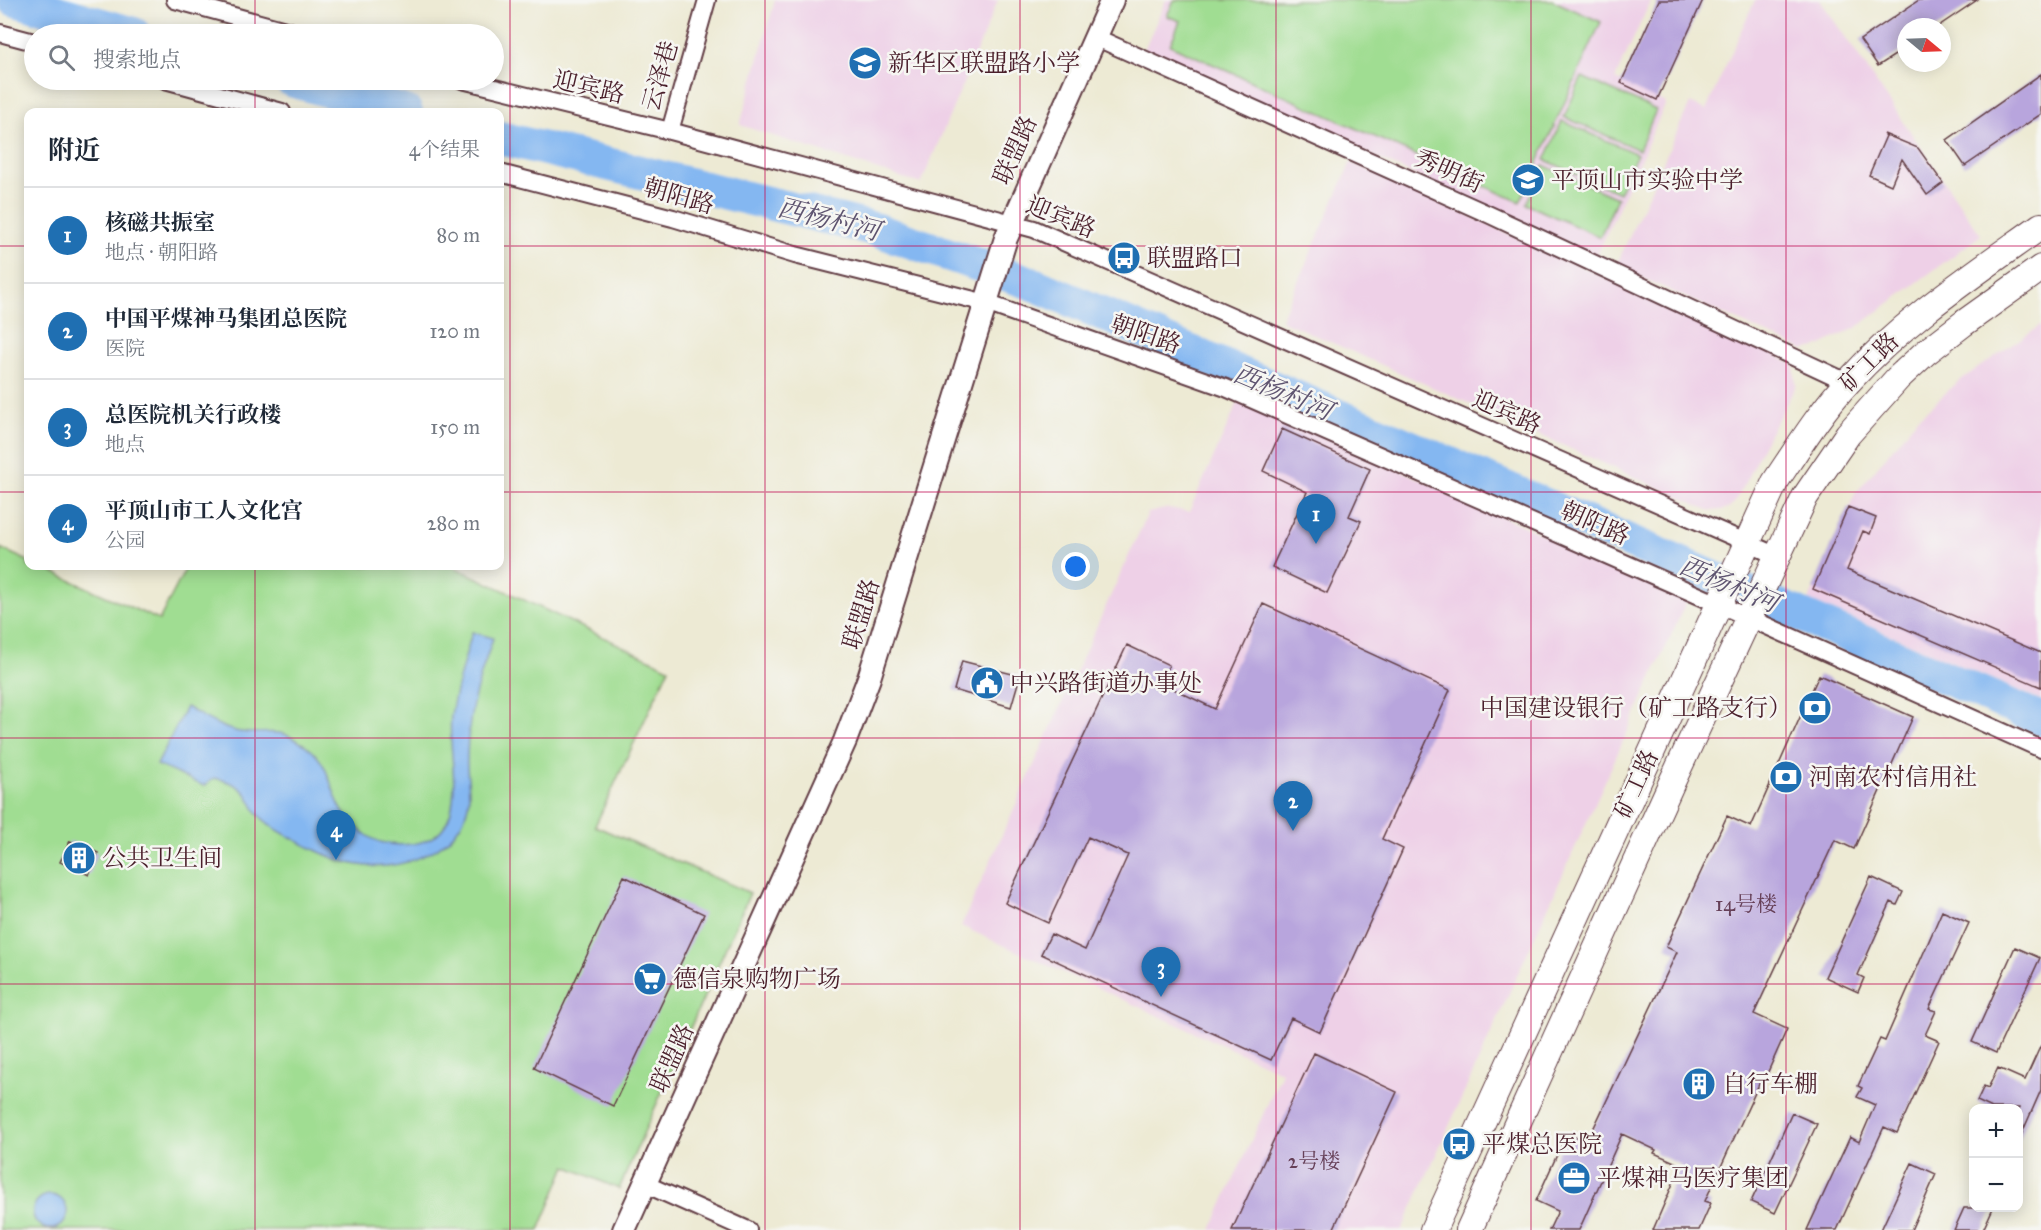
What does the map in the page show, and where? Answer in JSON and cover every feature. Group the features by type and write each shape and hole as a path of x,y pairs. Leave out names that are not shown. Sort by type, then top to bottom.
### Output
{"main road":[{"name":"矿工路","path":"1433,1230 1775,482 1826,408 1847,382 1900,330 1948,292 2041,225"},
{"name":"矿工路","path":"1469,1230 1805,497 1848,434 1878,399 1925,353 2041,268"}],"street":[{"path":"175,0 263,24"},
{"name":"云泽巷","path":"670,131 707,0"},
{"name":"联盟路","path":"624,1230 845,741 869,678 1009,230 1112,0"},
{"path":"0,33 24,39"},
{"name":"秀明街","path":"1095,37 1490,215 1847,382"},
{"path":"202,90 267,108"},
{"name":"迎宾路","path":"503,90 670,131 1009,230 1034,229 1772,567"},
{"name":"朝阳路","path":"504,174 673,218 795,255 987,298 1226,388 2041,749"},
{"path":"645,1184 748,1230"}],"shaded area":[{"name":"新华区联盟路小学","path":"775,0 998,0 921,184 740,125"},
{"name":"平顶山市实验中学","path":"1166,0 1651,0 1615,79 1666,103 1596,257 1143,52"},
{"path":"1755,0 1820,0 1981,235 1856,328 1817,347 1803,350 1616,266 1690,103 1706,110"},
{"path":"1351,162 1794,365 1796,386 1736,501 1729,508 1711,511 1281,320"},
{"path":"2041,325 2041,700 1809,600 1855,494 1918,418 1959,381"},
{"path":"1240,398 1687,600 1402,1230 1211,1230 1282,1072 961,926 1148,513 1169,508 1189,512"}],"green space":[{"name":"平顶山市实验中学","path":"1174,0 1552,0 1601,22 1520,202 1170,45 1180,21 1167,16"},
{"path":"1582,77 1656,110 1639,150 1564,117"},
{"path":"1562,121 1637,154 1619,193 1545,160"},
{"path":"1543,165 1617,198 1600,237 1526,204"},
{"path":"0,548 24,559 24,570 48,570 159,620 185,570 461,570 669,668 595,826 750,893 619,1189 566,1166 539,1230 0,1230"}],"water":[{"path":"472,632 493,638 471,711 467,753 468,807 459,827 449,839 422,857 390,865 374,866 352,864 337,859 273,827 262,819 246,794 236,786 214,778 204,786 157,765 186,707 216,724 235,731 283,734 305,745 321,761 345,815 370,837 387,844 400,845 432,838 444,826 451,811 454,792 451,716"},
{"path":"50,1195 62,1200 67,1212 62,1224 50,1229 38,1224 33,1212 38,1200"}],"building":[{"path":"1659,0 1703,0 1657,100 1621,83"},
{"path":"1919,0 1977,0 1950,18 1897,18 1897,54 1878,66 1860,40"},
{"path":"2041,74 2041,114 1965,166 1947,140"},
{"path":"1884,134 1918,148 1943,183 1927,195 1902,159 1891,185 1869,175 1886,136"},
{"path":"1282,429 1370,469 1349,516 1361,521 1327,593 1272,567 1307,492 1263,471"},
{"path":"1848,507 1876,518 1870,534 1863,531 1847,570 2041,653 2041,687 1813,589"},
{"path":"1263,604 1450,690 1382,839 1403,849 1320,1032 1291,1018 1271,1060 1041,954 1051,934 1085,950 1128,855 1088,837 1048,923 1005,903 1127,645 1169,665 1161,683 1215,709"},
{"name":"中兴路街道办事处","path":"962,661 1020,676 1011,707 954,690"},
{"path":"1819,675 1913,717 1854,849 1835,840 1754,1014 1787,1029 1705,1201 1711,1203 1699,1230 1653,1230 1681,1165 1654,1153 1656,1150 1622,1134 1579,1230 1549,1230 1558,1211 1536,1201 1567,1133 1587,1142 1677,952 1666,947 1727,816 1751,827"},
{"name":"公共卫生间","path":"70,841 98,853 89,875 60,862"},
{"path":"624,876 704,914 613,1106 534,1068"},
{"path":"1871,877 1903,892 1897,905 1891,902 1858,975 1864,978 1858,992 1825,977"},
{"path":"1942,911 1969,923 1929,1009 1936,1011 1925,1035 1939,1041 1897,1133 1884,1127 1837,1230 1807,1230 1850,1137 1859,1142 1875,1105 1857,1097 1862,1088 1858,1086 1880,1039 1885,1041"},
{"path":"2015,947 2040,958 1996,1053 1972,1042"},
{"path":"2041,1045 2041,1090 2023,1131 2023,1104 1983,1104 1977,1101 1984,1086 1988,1088 1998,1068 2025,1080"},
{"path":"1314,1053 1397,1092 1333,1230 1232,1230"},
{"path":"1792,1113 1817,1124 1775,1213 1751,1202"},
{"path":"1912,1163 1936,1174 1911,1230 1881,1230"},
{"path":"1964,1208 1969,1208 1969,1212 1991,1212 1983,1230 1954,1230"}],"waterway":[{"name":"西杨村河","path":"15,0 99,24"},
{"name":"西杨村河","path":"327,90 392,108"},
{"name":"西杨村河","path":"504,139 874,229 1031,283 2041,719"}],"place":[{"name":"新华区联盟路小学","path":"865,63"},
{"name":"平顶山市实验中学","path":"1528,180"},
{"name":"联盟路口","path":"1124,258"},
{"name":"核磁共振室","path":"1316,544"},
{"name":"中兴路街道办事处","path":"987,683"},
{"name":"中国建设银行（矿工路支行）","path":"1815,708"},
{"name":"河南农村信用社","path":"1786,777"},
{"name":"中国平煤神马集团总医院","path":"1293,831"},
{"name":"公共卫生间","path":"79,858"},
{"name":"平顶山市工人文化宫","path":"336,860"},
{"name":"德信泉购物广场","path":"650,979"},
{"name":"总医院机关行政楼","path":"1161,997"},
{"name":"自行车棚","path":"1699,1084"},
{"name":"平煤总医院","path":"1459,1144"},
{"name":"平煤神马医疗集团","path":"1574,1178"}]}
